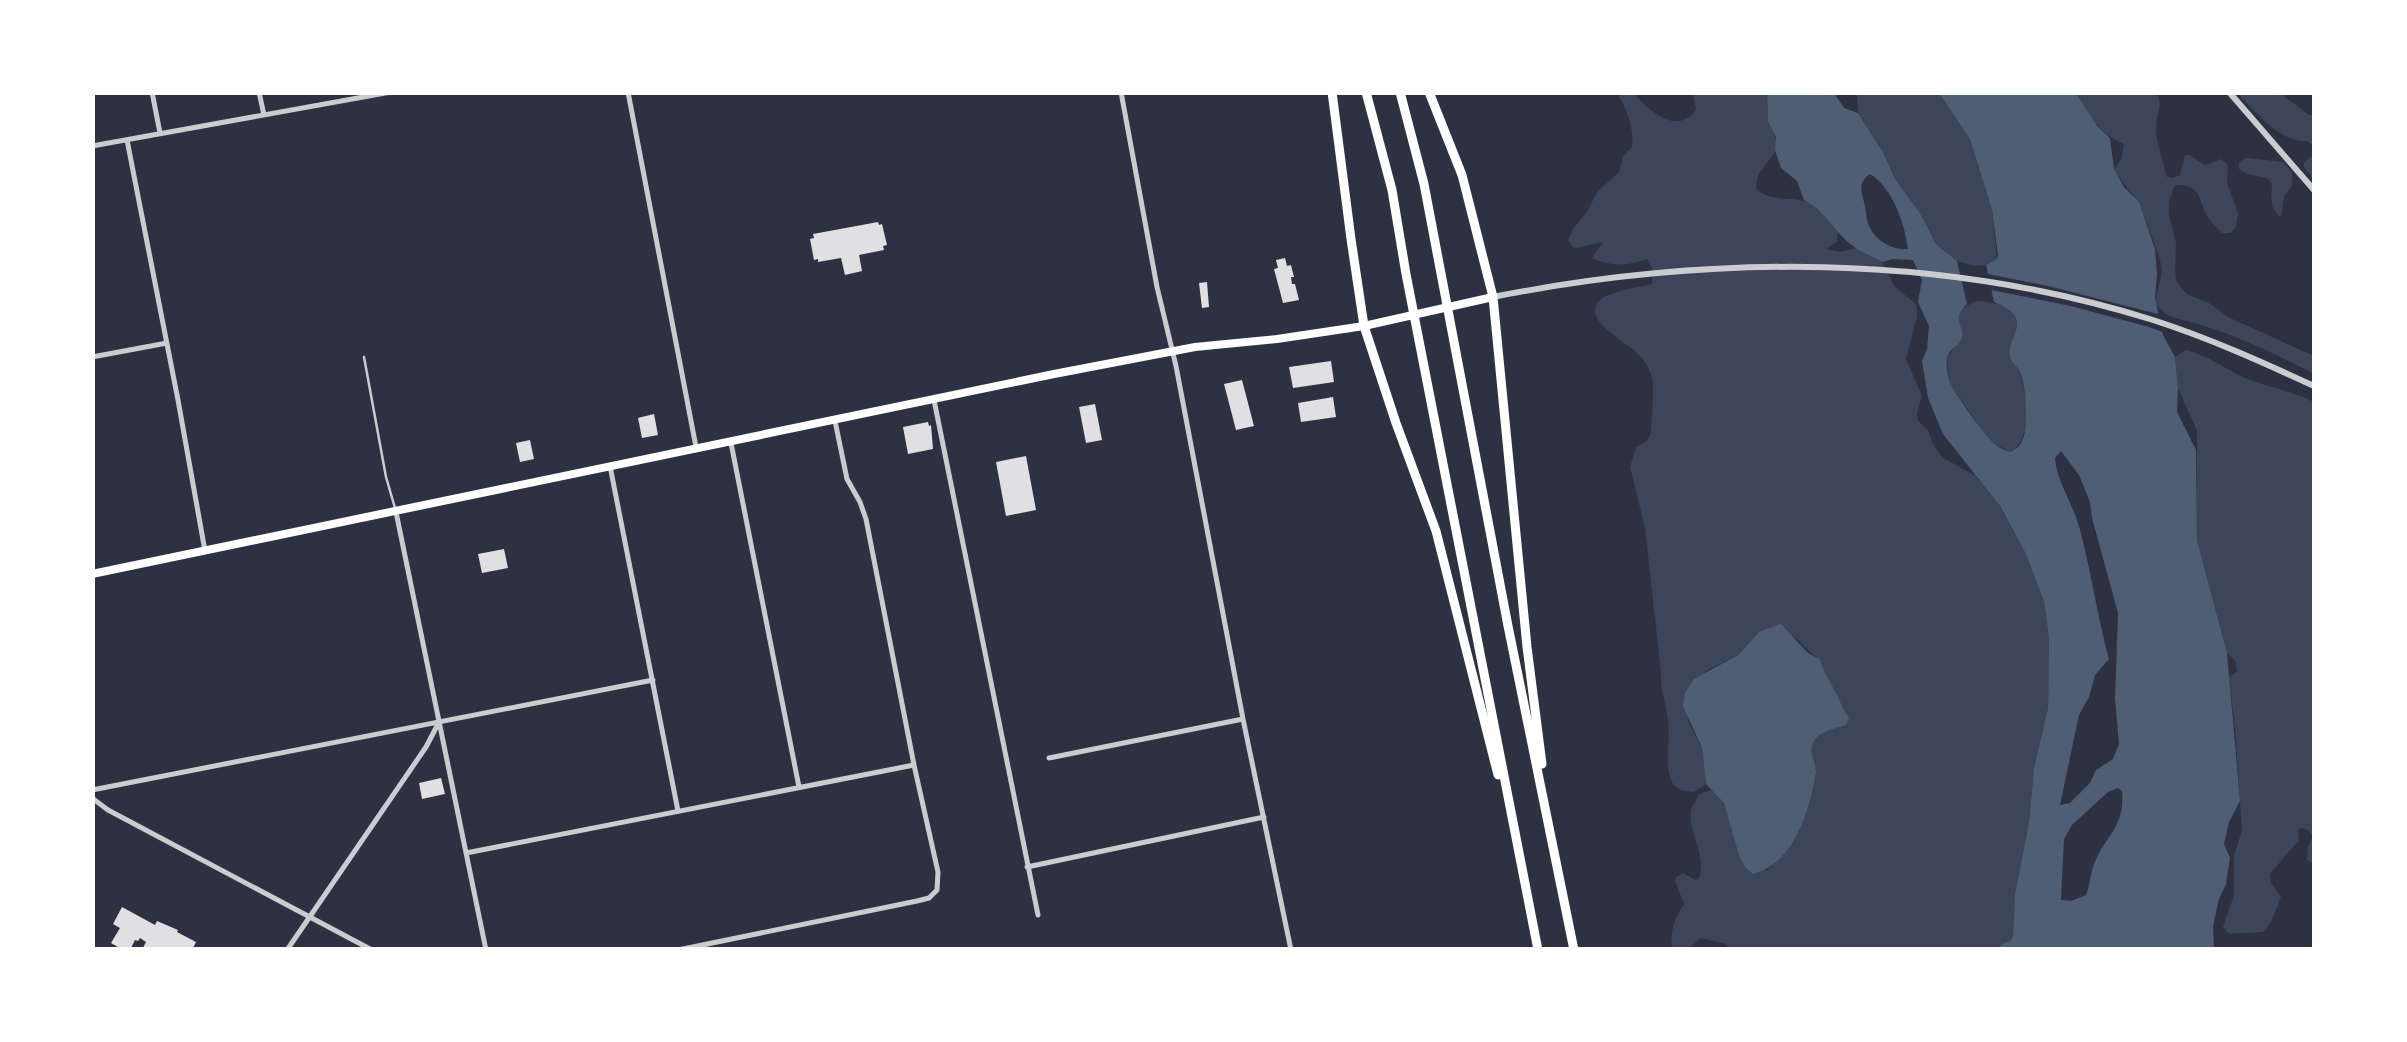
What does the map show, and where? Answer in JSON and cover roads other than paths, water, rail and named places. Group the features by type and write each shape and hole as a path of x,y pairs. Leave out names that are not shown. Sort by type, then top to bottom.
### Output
{"highway":[{"path":"1332,92 1364,326 1436,531 1520,860"},
{"path":"1366,92 1392,190 1538,950"},
{"path":"1400,92 1424,184 1574,950"},
{"path":"1429,92 1462,175 1493,296 1525,627 1552,836"}],"main road":[{"path":"92,574 1173,352 1364,326 1493,296"}],"street":[{"path":"152,92 160,133"},
{"path":"260,92 264,115"},
{"path":"92,146 391,92"},
{"path":"628,92 696,450"},
{"path":"1122,92 1157,287 1290,950"},
{"path":"2229,92 2314,190"},
{"path":"127,140 205,551"},
{"path":"1493,296 1576,282 1706,270 1781,267 1924,273 2001,284 2152,320 2314,386"},
{"path":"92,357 167,343"},
{"path":"934,400 1038,916"},
{"path":"678,950 916,902 937,890 938,872 864,510 847,479 835,421"},
{"path":"731,443 800,788"},
{"path":"610,466 678,811"},
{"path":"395,510 486,950"},
{"path":"92,790 653,680"},
{"path":"1049,758 1243,719"},
{"path":"287,950 440,722"},
{"path":"466,853 914,765"},
{"path":"92,798 372,950"},
{"path":"1027,867 1264,817"}],"lane":[{"path":"364,357 395,510"}]}
